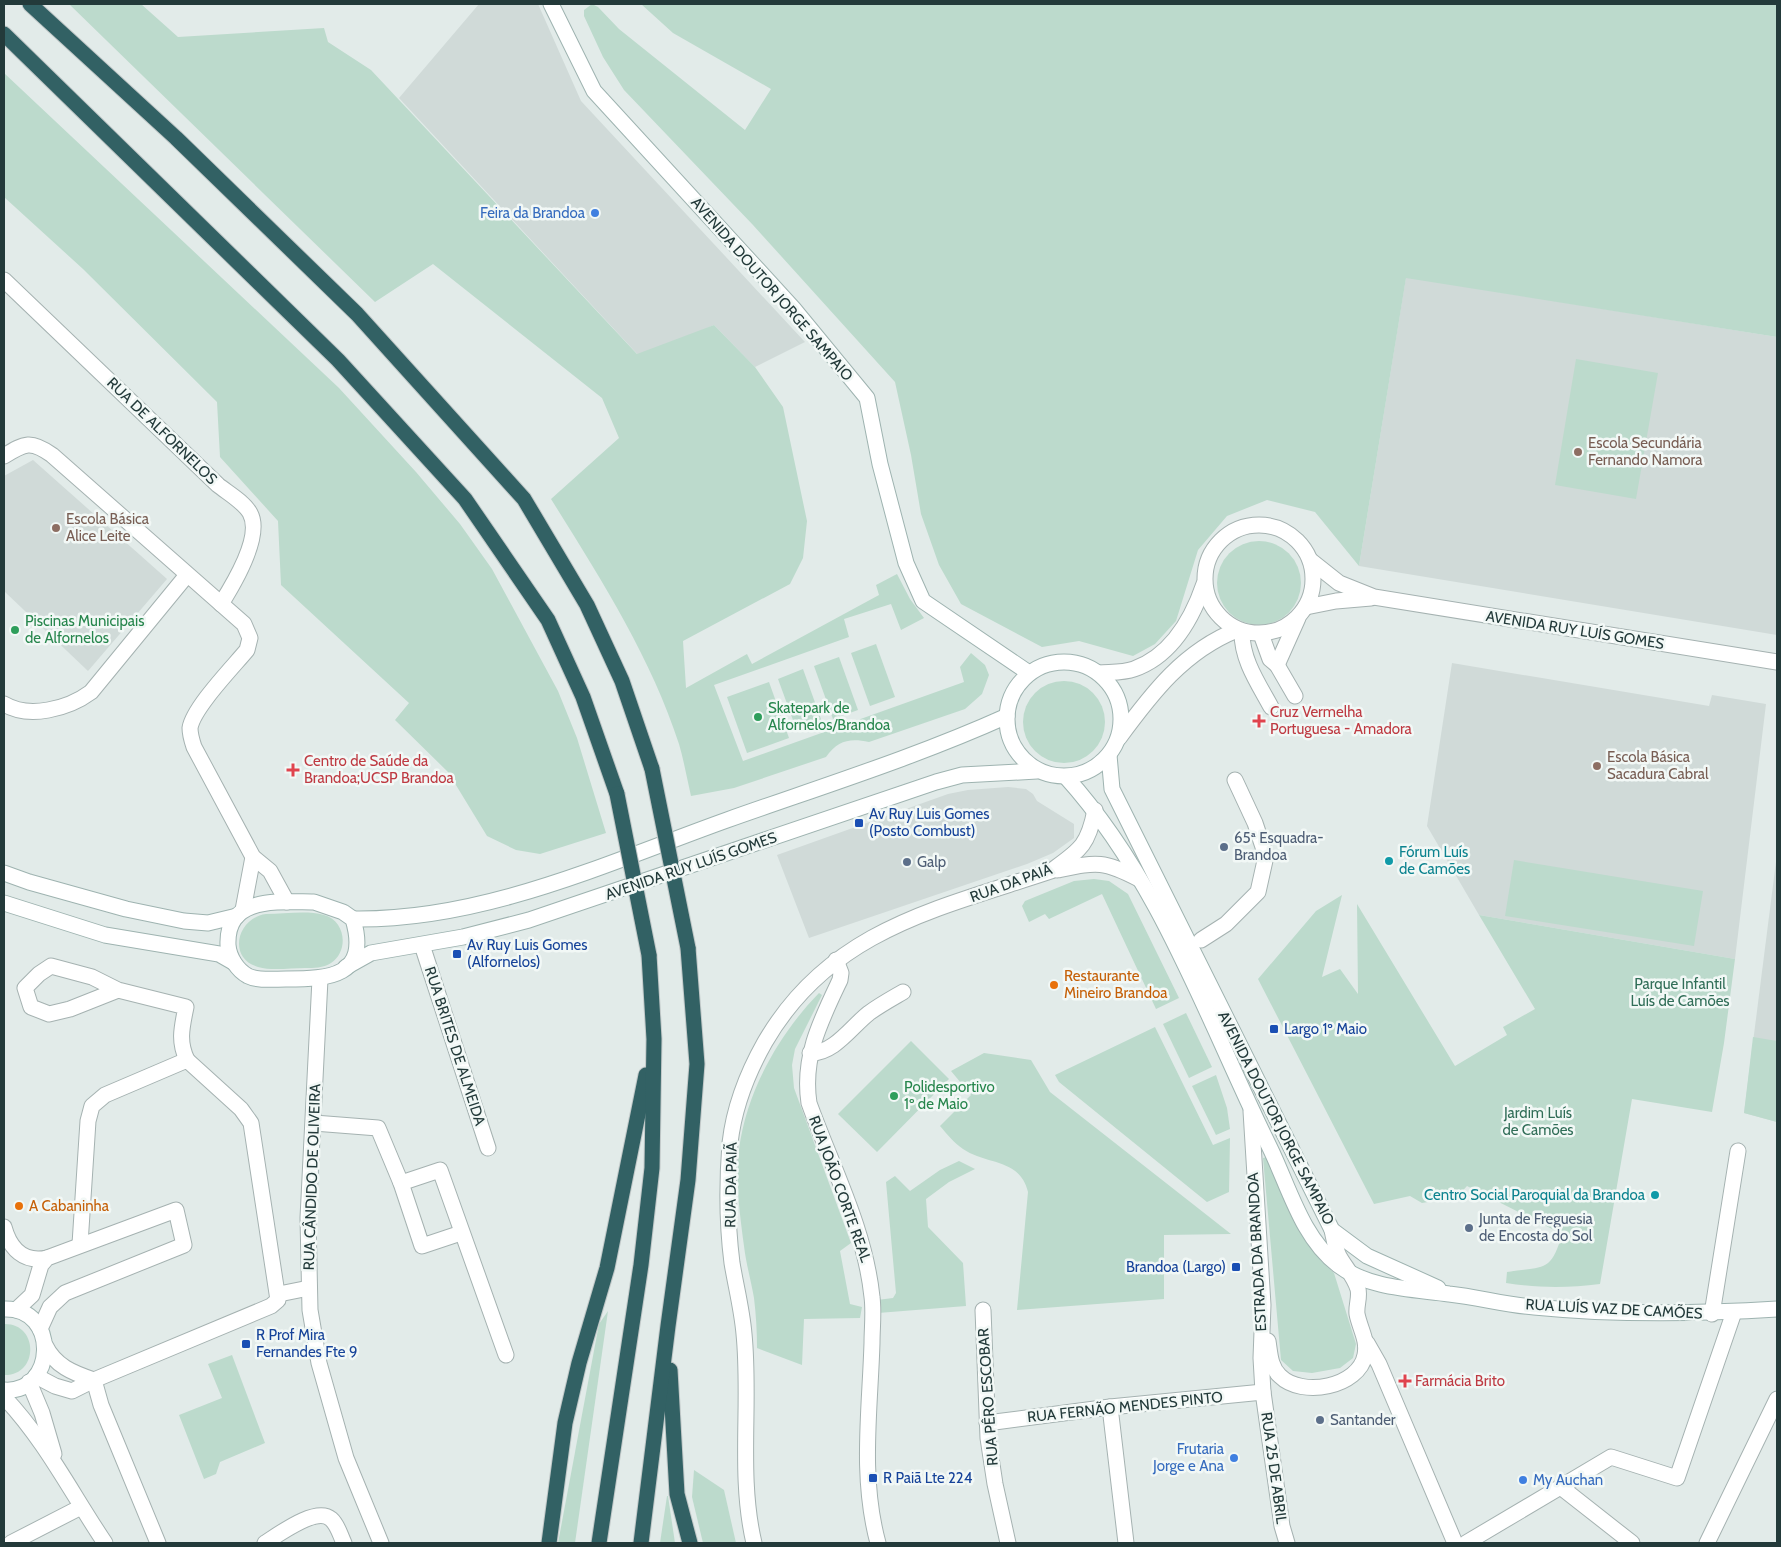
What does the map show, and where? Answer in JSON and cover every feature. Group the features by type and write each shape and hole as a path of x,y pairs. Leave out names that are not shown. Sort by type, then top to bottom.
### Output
{"highway":[{"path":"30,4 176,138 357,314 524,499 591,613 622,681 652,769 688,948 697,1064 688,1180 641,1543"},
{"path":"4,34 338,360 465,500 548,620 583,697 617,794 649,955 654,1039 652,1168 641,1265 600,1543"},
{"path":"549,1543 565,1423 579,1363 607,1268 654,1039"},
{"path":"668,1326 677,1494 690,1543"}],"street":[{"name":"AVENIDA DOUTOR JORGE SAMPAIO","path":"551,4 594,91 793,308 867,398 880,464 904,556 924,601 1029,673"},
{"name":"RUA DE ALFORNELOS","path":"4,280 218,485 251,514 254,529 252,539 234,584 221,604"},
{"path":"4,456 22,446 31,444 41,447 52,454 244,624 250,638 248,650 198,710 190,727 190,735 194,747 253,857 270,871 287,902"},
{"path":"1099,673 1132,670 1148,663 1166,649 1185,628 1197,605 1204,584 1205,567 1212,551 1223,538 1238,528 1255,525 1273,526 1289,533 1302,545 1310,560 1314,576 1312,592 1277,664"},
{"name":"AVENIDA RUY LUÍS GOMES","path":"1310,560 1339,584 1374,597 1777,662"},
{"path":"4,704 13,710 28,712 64,706 82,699 91,692 187,575"},
{"path":"1204,584 1208,600 1217,614 1240,631 1261,634 1275,631 1288,626 1302,612"},
{"name":"AVENIDA RUY LUÍS GOMES","path":"1302,612 1336,601 1374,597"},
{"path":"1240,631 1242,646 1249,666 1271,707"},
{"path":"1119,738 1122,720 1120,702 1112,686 1099,673 1082,664 1064,662 1046,665 1029,673 1018,685 1010,699 1006,716 1009,735 1017,753 1037,771 1066,777 1082,774 1097,767 1109,755 1119,738 1161,683 1178,666 1200,648 1240,631"},
{"path":"1261,634 1270,659 1277,664 1295,696"},
{"name":"AVENIDA RUY LUÍS GOMES","path":"353,919 386,920 427,915 531,890 932,747 1006,716"},
{"name":"AVENIDA DOUTOR JORGE SAMPAIO","path":"1109,755 1112,789 1332,1230 1367,1256 1451,1294"},
{"name":"AVENIDA RUY LUÍS GOMES","path":"346,967 371,954 472,936 529,920 936,782 962,775 1037,771"},
{"name":"AVENIDA DOUTOR JORGE SAMPAIO","path":"1066,777 1095,810 1139,879 1168,931 1251,1111 1310,1233 1322,1250 1338,1266 1387,1285 1451,1294"},
{"path":"1201,940 1226,924 1258,892 1266,856 1255,823 1235,780"},
{"name":"RUA DA PAIÃ","path":"754,1543 749,1523 745,1473 747,1385 745,1342 743,1316 732,1261 729,1173 730,1141 745,1086 756,1058 785,1012 811,982 836,960 863,942 901,922 1051,871 1072,856 1088,839 1095,810"},
{"path":"233,962 228,949 228,938 240,913 253,857"},
{"path":"1051,871 1100,863 1114,865 1139,879"},
{"path":"4,873 29,882 126,908 208,923 240,913 262,903 314,902 327,904 353,919 358,947 354,957 346,967 331,977 320,979 256,979 244,973 233,962 219,954 105,935 4,903"},
{"name":"RUA BRITES DE ALMEIDA","path":"422,945 488,1148"},
{"name":"RUA JOÃO CORTE REAL","path":"836,960 841,973 840,980 820,1024 810,1053 807,1071 809,1103 858,1232 867,1262 872,1299 871,1367 866,1450 871,1518 878,1543"},
{"path":"32,1379 72,1391 271,1306 278,1300 279,1294 250,1123 241,1109 188,1060 182,1049 180,1036 186,1007 118,990 92,977 51,966 39,974 25,988 31,1007 49,1014 70,1009 118,990"},
{"name":"RUA CÂNDIDO DE OLIVEIRA","path":"320,979 308,1218 309,1288 319,1363 346,1458 381,1543"},
{"path":"810,1053 823,1052 869,1013 903,992"},
{"path":"80,1244 88,1120 92,1106 106,1095 188,1060"},
{"name":"ESTRADA DA BRANDOA","path":"1251,1111 1263,1305 1261,1358 1263,1392"},
{"path":"314,1123 378,1128 401,1184 422,1246 461,1233"},
{"path":"1712,1314 1738,1151"},
{"path":"401,1184 440,1170 506,1355"},
{"path":"4,1227 16,1250 26,1258 36,1260 47,1258 80,1244 176,1210 184,1245 65,1293 52,1294 46,1291 38,1279"},
{"path":"1332,1230 1335,1247 1350,1272 1360,1295 1357,1314 1367,1343 1379,1364 1455,1543"},
{"path":"8,1308 32,1295 41,1265 47,1258"},
{"path":"1360,1295 1387,1285"},
{"path":"279,1294 309,1288"},
{"path":"40,1329 50,1307 65,1293"},
{"name":"RUA LUÍS VAZ DE CAMÕES","path":"1451,1294 1532,1307 1580,1311 1712,1314 1777,1309"},
{"path":"1263,1305 1274,1368 1287,1382 1296,1386 1330,1385 1353,1376 1364,1360 1367,1343"},
{"path":"8,1308 30,1318 40,1329 49,1353 64,1368 94,1380"},
{"name":"RUA PÊRO ESCOBAR","path":"983,1310 987,1423 995,1484 1008,1543"},
{"path":"1466,1543 1562,1488 1611,1457 1677,1478 1734,1312"},
{"path":"4,1390 19,1388 32,1379 42,1367 46,1346"},
{"path":"32,1379 58,1465"},
{"path":"94,1380 101,1405 158,1543"},
{"name":"RUA FERNÃO MENDES PINTO","path":"987,1423 1110,1407 1263,1392"},
{"name":"RUA 25 DE ABRIL","path":"1263,1392 1286,1543"},
{"path":"4,1397 25,1421 58,1465 81,1507 105,1543"},
{"path":"1707,1543 1777,1399"},
{"path":"1110,1407 1126,1543"},
{"path":"1562,1488 1632,1543"},
{"path":"11,1543 81,1507"},
{"path":"265,1543 306,1519 324,1516 330,1519 337,1527 344,1543"}],"shaded area":[{"name":"Feira da Brandoa","path":"479,4 538,4 581,101 805,342 755,367 714,325 641,358 399,98"},
{"name":"Escola Secundária Fernando Namora","path":"1406,277 1777,337 1777,635 1359,566"},
{"name":"Escola Básica Alice Leite","path":"33,460 167,579 88,671 4,591 4,476"},
{"name":"Escola Básica Sacadura Cabral","path":"1452,663 1709,706 1712,695 1766,704 1735,959 1479,915 1427,826"},
{"name":"Galp","path":"1008,787 1026,789 1033,794 1037,801 1074,824 1074,838 1053,853 1027,864 809,938 777,855 948,794 968,790"},
{"path":"1777,854 1777,1122 1744,1113"}],"green space":[{"path":"69,4 141,4 178,37 324,28 328,42 371,70 637,354 714,325 755,367 783,407 807,521 803,558 790,584 683,641 686,688 747,654 752,664 879,595 876,585 897,574 910,599 924,618 901,630 891,604 844,619 849,637 714,685 743,761 964,682 960,667 971,653 985,665 989,675 982,694 965,709 869,742 856,740 845,742 835,747 826,757 734,788 691,796 679,744 654,680 605,587 551,499 619,438 602,398 433,264 375,302"},
{"path":"592,4 598,7 619,29 745,130 771,89 673,33 641,4 1777,4 1777,337 1406,278 1359,566 1315,512 1267,500 1227,516 1198,550 1176,621 1155,644 1133,656 1079,641 1042,647 961,604 939,565 921,514 911,455 895,382 753,225 624,90 603,57 584,16 584,10"},
{"path":"4,73 339,388 416,472 460,524 492,569 558,691 577,738 606,833 540,854 516,850 487,836 448,772 395,720 409,703 281,585 278,521 220,457 217,402 83,269 4,197"},
{"path":"1576,359 1658,373 1636,499 1555,485"},
{"path":"1259,541 1275,544 1289,553 1298,567 1301,583 1298,599 1289,613 1275,622 1259,625 1243,622 1229,613 1220,599 1217,583 1220,567 1229,553 1243,544"},
{"path":"876,644 895,697 870,706 851,653"},
{"path":"839,657 858,710 833,719 814,666"},
{"path":"803,669 822,722 797,731 778,679"},
{"path":"1064,681 1080,684 1093,693 1102,706 1105,722 1102,738 1093,751 1080,760 1064,763 1048,760 1035,751 1026,738 1023,722 1026,706 1035,693 1048,684"},
{"name":"Skatepark de Alfornelos/Brandoa","path":"769,682 789,738 747,753 727,697"},
{"path":"1514,860 1703,891 1694,946 1505,916"},
{"path":"1094,879 1109,881 1128,894 1179,998 1156,1009 1102,894 1049,919 1045,914 1029,922 1022,906 1025,901 1074,881"},
{"name":"Jardim Luís de Camões","path":"1342,895 1322,977 1340,969 1358,994 1357,904 1455,1066 1507,1035 1503,1027 1535,1009 1479,915 1735,959 1724,1043 1712,1112 1632,1099 1600,1284 1553,1287 1506,1283 1507,1272 1538,1268 1550,1262 1562,1234 1467,1186 1457,1197 1422,1203 1410,1196 1374,1204 1258,979 1316,911"},
{"path":"310,913 331,918 341,930 341,951 337,958 325,966 281,969 258,967 248,962 242,955 239,947 240,939 248,923 256,917 266,914"},
{"path":"819,993 822,995 795,1049 792,1065 794,1088 851,1243 840,1251 850,1304 862,1307 860,1318 804,1319 802,1365 757,1348 754,1298 745,1252 740,1210 738,1162 743,1128 749,1107 767,1065 778,1045 804,1009"},
{"path":"1186,1013 1212,1067 1189,1078 1163,1024"},
{"path":"1155,1027 1213,1145 1230,1138 1229,1192 1207,1202 1059,1082 1055,1075"},
{"path":"1753,1037 1777,1041 1777,1122 1744,1113"},
{"name":"Polidesportivo 1º de Maio","path":"911,1041 949,1079 877,1152 838,1114"},
{"path":"984,1053 1031,1060 1050,1092 1231,1234 1164,1235 1164,1299 1017,1310 1028,1192 1024,1181 1018,1173 1010,1168 963,1149 940,1126 971,1095 951,1071"},
{"path":"1216,1075 1227,1108 1230,1129 1216,1135 1192,1086"},
{"path":"1267,1157 1321,1261 1334,1273 1356,1344 1353,1358 1340,1368 1312,1373 1293,1371 1281,1360 1263,1158"},
{"path":"959,1161 975,1169 949,1182 926,1199 928,1227 963,1263 966,1306 878,1313 877,1300 893,1298 896,1293 886,1182 895,1176 910,1191 940,1170"},
{"path":"608,1311 575,1543 558,1543 599,1324"},
{"path":"4,1324 15,1326 24,1332 29,1340 30,1350 29,1359 24,1367 15,1373 4,1375"},
{"path":"232,1355 265,1443 220,1462 216,1474 204,1479 179,1415 222,1398 208,1364"},
{"path":"694,1470 724,1490 736,1543 703,1543 692,1497"},
{"path":"668,1496 675,1543 660,1543"}],"place":[{"name":"Feira da Brandoa","path":"595,213"},
{"name":"Escola Secundária Fernando Namora","path":"1578,452"},
{"name":"Escola Básica Alice Leite","path":"56,528"},
{"name":"Piscinas Municipais de Alfornelos","path":"15,630"},
{"name":"Skatepark de Alfornelos/Brandoa","path":"758,717"},
{"name":"Cruz Vermelha Portuguesa - Amadora","path":"1259,721"},
{"name":"Escola Básica Sacadura Cabral","path":"1597,766"},
{"name":"Centro de Saúde da Brandoa;UCSP Brandoa","path":"293,770"},
{"name":"Av Ruy Luis Gomes (Posto Combust)","path":"859,823"},
{"name":"65ª Esquadra- Brandoa","path":"1224,847"},
{"name":"Fórum Luís de Camões","path":"1389,861"},
{"name":"Galp","path":"907,862"},
{"name":"Av Ruy Luis Gomes (Alfornelos)","path":"457,954"},
{"name":"Restaurante Mineiro Brandoa","path":"1054,985"},
{"name":"Largo 1º Maio","path":"1274,1029"},
{"name":"Polidesportivo 1º de Maio","path":"894,1096"},
{"name":"Centro Social Paroquial da Brandoa","path":"1655,1195"},
{"name":"A Cabaninha","path":"19,1206"},
{"name":"Junta de Freguesia de Encosta do Sol","path":"1469,1228"},
{"name":"Brandoa (Largo)","path":"1236,1267"},
{"name":"R Prof Mira Fernandes Fte 9","path":"246,1344"},
{"name":"Farmácia Brito","path":"1405,1381"},
{"name":"Santander","path":"1320,1420"},
{"name":"Frutaria Jorge e Ana","path":"1234,1458"},
{"name":"R Paiã Lte 224","path":"873,1478"},
{"name":"My Auchan","path":"1523,1480"}],"park label":[{"name":"Parque Infantil Luís de Camões","path":"1680,992"}]}
